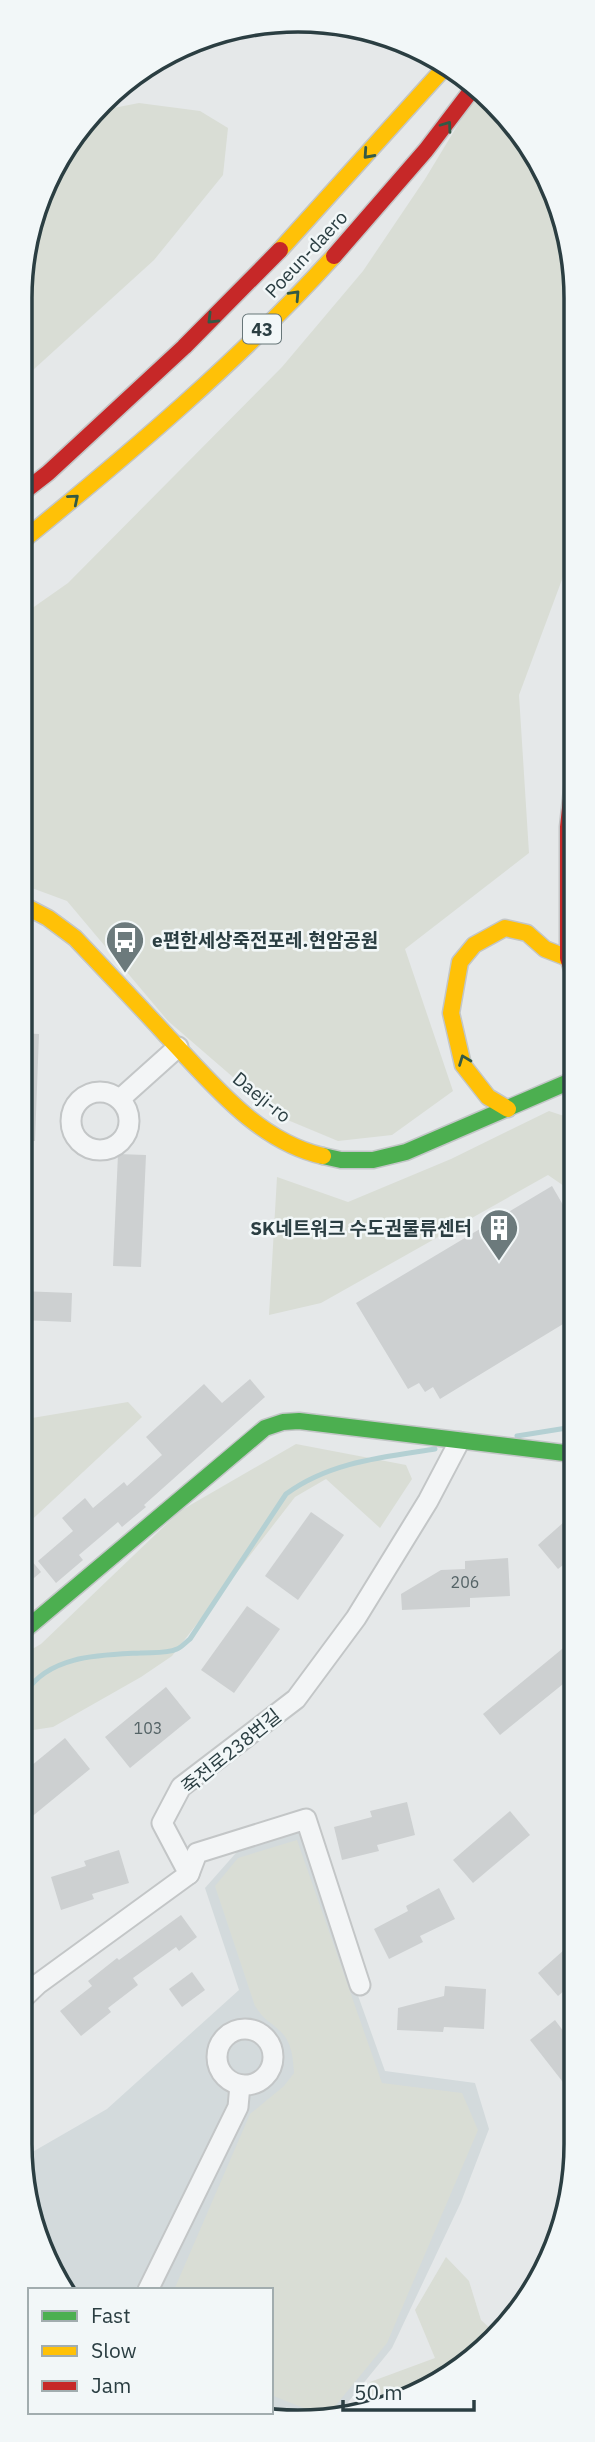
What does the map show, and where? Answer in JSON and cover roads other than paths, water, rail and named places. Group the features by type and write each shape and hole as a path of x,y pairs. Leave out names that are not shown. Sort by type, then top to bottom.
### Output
{"main road":[{"name":"Poeun-daero","path":"32,485 184,347 296,234 440,73"},
{"name":"Poeun-daero","path":"32,533 76,499 275,317 380,205 436,140 469,94"},
{"name":"Daeji-ro","path":"32,910 75,938 221,1093 262,1128 286,1144 314,1154 341,1160 373,1160 406,1152 564,1084"},
{"path":"508,1109 488,1097 463,1065 451,1013 460,962 474,945 505,928 527,933 564,961"},
{"path":"32,1624 265,1428 283,1422 299,1421 456,1447 495,1446 564,1453"}],"street":[{"path":"120,1099 178,1047"},
{"path":"103,1092 120,1099 129,1115 126,1145 107,1149 89,1148 76,1137 71,1120 72,1111 84,1096 103,1092"},
{"name":"죽전로238번길","path":"188,1874 162,1823 181,1787 296,1699 356,1618 428,1501 456,1447"},
{"path":"32,1990 188,1874 197,1853 306,1819 360,1985"},
{"path":"150,2288 238,2107 240,2085"}],"waterway":[{"path":"517,1436 564,1428"},
{"path":"32,1685 48,1671 77,1659 173,1651 181,1647 190,1639 286,1494 320,1475 357,1462 435,1449"}],"place":[{"name":"e편한세상죽전포레.현암공원","path":"125,974"},
{"name":"SK네트워크 수도권물류센터","path":"499,1262"}]}
